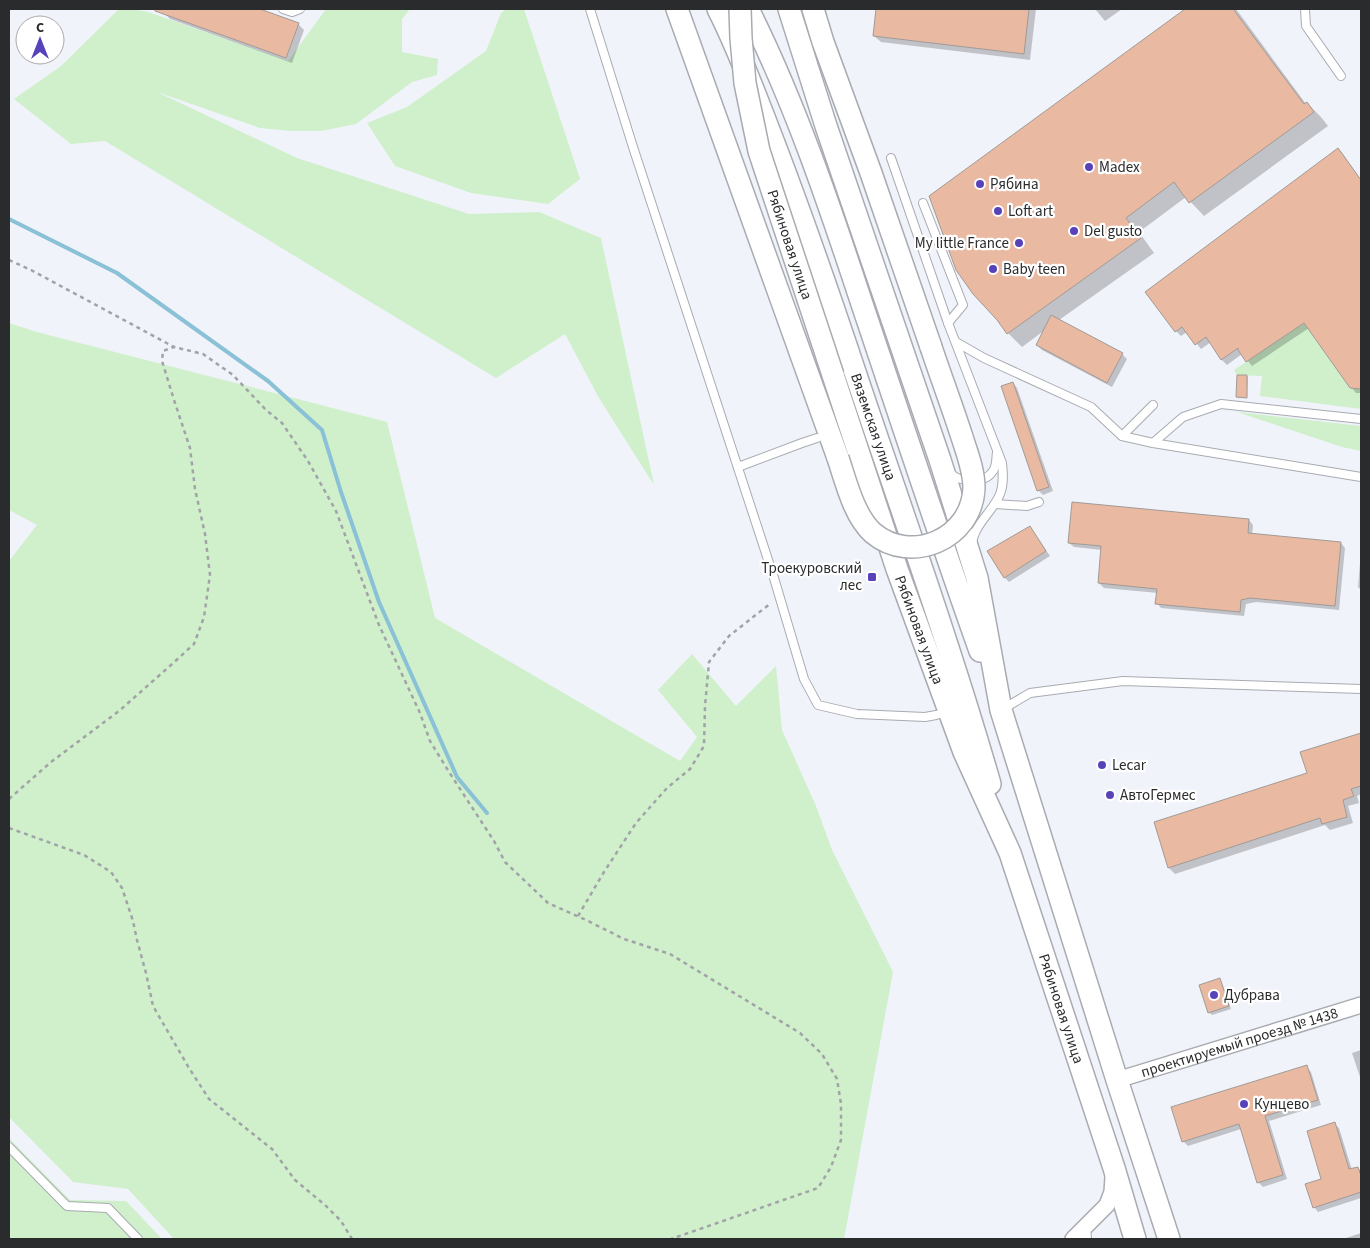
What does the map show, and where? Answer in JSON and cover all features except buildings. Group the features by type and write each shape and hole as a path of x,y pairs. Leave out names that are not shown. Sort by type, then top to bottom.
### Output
{"main road":[{"path":"677,9 859,516 872,532 900,546 911,548 932,544 951,534 965,519 974,488 972,467 813,9"},
{"name":"Вяземская улица","path":"718,9 747,72 782,162 829,294 969,710 1010,853"},
{"name":"Рябиновая улица","path":"740,9 745,83 759,151 897,569 964,752 1010,853 1114,1168 1135,1239"},
{"name":"Вяземская улица","path":"748,9 779,77 808,149 1001,710"},
{"path":"789,9 826,126 940,460 977,578 1001,710 1169,1239"}],"street":[{"name":"проектируемый проезд № 1438","path":"1118,1080 1361,1005"},
{"path":"1073,1239 1086,1233 1109,1201 1113,1186 1114,1168"}],"lane":[{"path":"283,9 292,12 300,9"},
{"path":"590,9 738,467 804,680 818,705 857,714 926,717 949,712"},
{"path":"1305,9 1306,26 1341,76"},
{"path":"891,158 948,323 1002,463 1003,476 1000,495 980,525 973,540 972,553 977,578"},
{"path":"923,203 963,305 948,323"},
{"path":"956,342 984,358 1092,407 1122,436 1153,443 1361,477"},
{"path":"1153,443 1184,418 1221,404 1361,419"},
{"path":"1122,436 1153,405"},
{"path":"738,467 817,438"},
{"path":"940,460 954,476 965,481 976,480 992,473 996,466 997,447"},
{"path":"995,504 1027,506 1038,502"},
{"path":"1001,710 1030,693 1123,682 1361,690"},
{"path":"9,1147 67,1206 108,1208 138,1239"}],"path":[{"path":"9,260 174,347 203,354 233,374 266,410 282,423 308,461 336,511 379,625 420,713 430,740 494,841 505,862 548,903 624,939 670,954 800,1033 822,1054 837,1079 841,1104 841,1140 831,1167 818,1188 671,1239"},
{"path":"9,799 51,762 120,710 194,644 204,617 210,575 205,534 195,489 190,448 162,361 163,351 174,347"},
{"path":"578,916 636,823 667,788 690,768 704,746 709,662 729,636 779,596"},
{"path":"9,828 84,855 111,872 122,888 133,921 153,1006 209,1099 272,1149 295,1180 341,1221 351,1239"}],"green space":[{"path":"119,9 148,12 288,61 326,9 410,9 402,19 402,52 438,59 437,75 412,82 356,124 321,131 260,128 157,92 297,158 469,214 539,212 601,238 654,485 599,398 565,334 496,378 105,141 71,144 14,99 62,65 65,65 65,62"},
{"path":"506,9 524,9 580,179 548,204 471,193 395,166 367,123 407,107 486,51 501,13"},
{"path":"9,323 37,332 387,422 435,618 680,761 697,737 658,690 692,654 736,706 776,666 782,730 816,806 832,850 893,972 844,1239 174,1239 128,1189 73,1182 9,1117 9,561 37,525 9,510"},
{"path":"1304,323 1350,388 1361,389 1361,409 1260,396 1262,376 1237,375 1234,370"},
{"path":"1237,412 1361,426 1361,451 1342,447"},
{"path":"9,1138 70,1200 126,1201 162,1239 9,1239"}],"waterway":[{"path":"9,219 117,273 268,381 322,430 379,602 457,777 487,813"}],"place":[{"name":"Madex","path":"1089,167"},
{"name":"Рябина","path":"980,184"},
{"name":"Loft art","path":"998,211"},
{"name":"Del gusto","path":"1074,231"},
{"name":"My little France","path":"1019,243"},
{"name":"Baby teen","path":"993,269"},
{"name":"Троекуровский лес","path":"872,577"},
{"name":"Lecar","path":"1102,765"},
{"name":"АвтоГермес","path":"1110,795"},
{"name":"Дубрава","path":"1214,995"},
{"name":"Кунцево","path":"1244,1104"}]}
